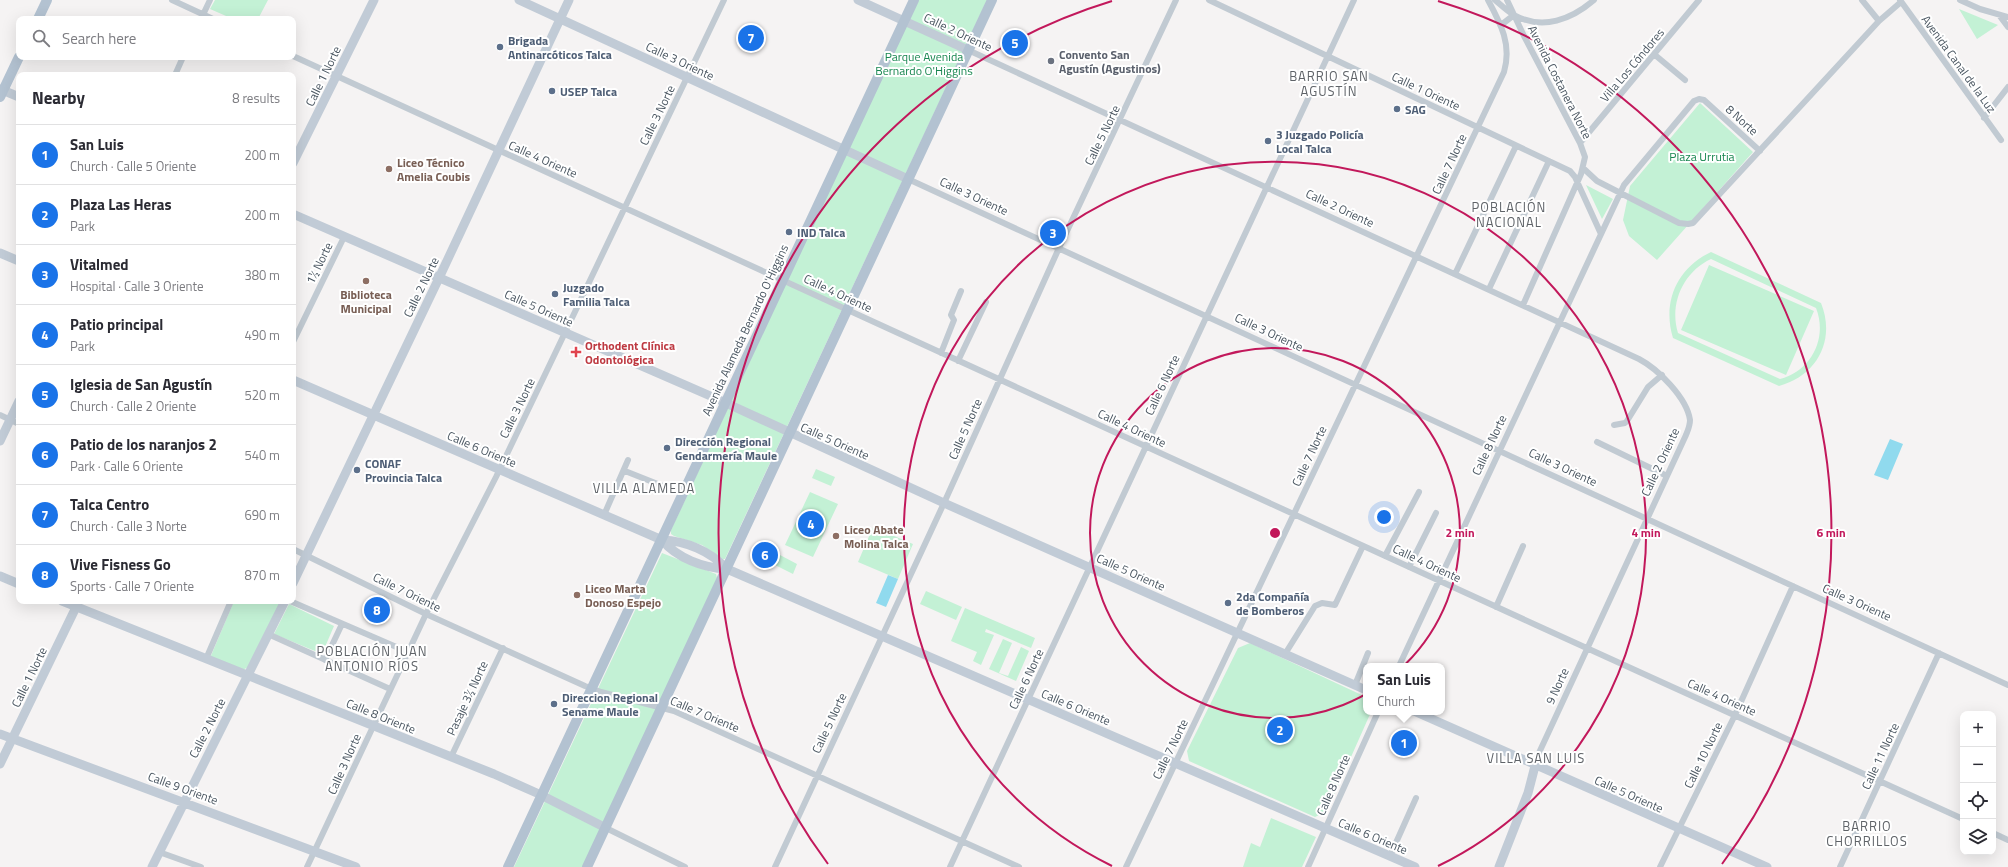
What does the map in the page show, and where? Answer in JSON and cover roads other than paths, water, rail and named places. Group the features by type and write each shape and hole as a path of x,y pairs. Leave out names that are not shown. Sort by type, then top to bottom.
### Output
{"main road":[{"path":"39,16 47,0"},
{"name":"Calle 1 Norte","path":"296,157 374,0"},
{"name":"Calle 3 Oriente","path":"519,0 908,179"},
{"name":"Calle 2 Norte","path":"296,577 373,414 440,278 569,0"},
{"name":"Calle 2 Oriente","path":"858,0 968,50"},
{"name":"Avenida Alameda Bernardo O'Higgins","path":"508,867 543,796 914,0"},
{"path":"587,867 992,0"},
{"path":"16,96 1,92 17,60"},
{"name":"Calle 5 Oriente","path":"296,215 725,403 944,503 1363,688"},
{"path":"0,253 16,260"},
{"name":"Calle 6 Oriente","path":"296,381 662,540 683,543 695,547 707,553 726,569"},
{"path":"0,441 16,407"},
{"name":"Calle 6 Oriente","path":"662,540 667,546 692,561 710,567 726,569 1415,867"},
{"path":"0,576 16,583"},
{"name":"Calle 1 Norte","path":"0,764 78,604"},
{"name":"Calle 8 Oriente","path":"78,604 247,676 372,727 451,757 543,796 606,828"},
{"name":"Calle 2 Norte","path":"152,867 283,604"},
{"name":"Calle 5 Oriente","path":"1423,715 1535,766 1767,867"},
{"name":"Calle 9 Oriente","path":"0,734 184,801 356,867"},
{"name":"9 Norte","path":"1499,867 1528,793 1535,766"}],"street":[{"path":"172,0 200,16"},
{"path":"202,16 210,0"},
{"name":"Calle 3 Norte","path":"307,867 426,614 500,469 724,0"},
{"name":"Calle 5 Norte","path":"774,867 944,503 1059,248 1121,121 1176,0"},
{"name":"Calle 1 Oriente","path":"1209,0 1570,171 1578,183 1601,234"},
{"name":"Calle 6 Norte","path":"950,867 1354,0"},
{"path":"1488,0 1501,26 1514,15 1533,22 1551,22 1571,16 1594,0"},
{"name":"Avenida Costanera Norte","path":"1495,0 1514,15"},
{"name":"Avenida Costanera Norte","path":"1507,0 1580,143 1585,157 1578,183 1523,305"},
{"name":"Villa Los Cóndores","path":"1580,143 1655,55 1699,0"},
{"path":"1862,0 1879,21"},
{"path":"1960,0 1980,10 2008,17"},
{"name":"8 Norte","path":"1601,234 1624,185 1694,101 1699,99 1704,100 1760,151 1879,21 1900,1"},
{"name":"Avenida Canal de la Luz","path":"1900,1 2001,140"},
{"path":"2000,15 2008,27"},
{"name":"Calle 7 Norte","path":"1126,867 1354,385 1418,257 1504,72 1507,45 1501,26"},
{"name":"Calle 2 Oriente","path":"968,50 1651,365 1662,375 1678,396 1688,411 1690,421 1686,435 1647,519"},
{"path":"1655,55 1685,80"},
{"name":"Calle 4 Oriente","path":"296,57 1496,607 1881,780 1960,818"},
{"path":"176,72 182,60"},
{"path":"1984,118 2008,88"},
{"path":"1455,274 1516,146"},
{"path":"1583,168 1597,180 1679,223 1688,224 1697,219 1760,151"},
{"path":"1489,290 1549,161"},
{"name":"Calle 3 Oriente","path":"908,179 2008,685"},
{"name":"Calle 8 Norte","path":"1400,663 1601,234"},
{"name":"1½ Norte","path":"296,336 344,237"},
{"path":"941,353 953,326 954,320 951,315 961,291"},
{"path":"958,361 986,302"},
{"path":"1614,425 1625,423 1627,421 1648,387 1662,375"},
{"path":"0,415 16,423"},
{"path":"1597,442 1667,476"},
{"path":"604,515 625,471 628,460"},
{"path":"625,471 683,494"},
{"path":"1385,556 1418,492"},
{"path":"1410,567 1436,513"},
{"name":"9 Norte","path":"1535,766 1538,755 1647,519"},
{"path":"1285,654 1315,606 1322,603 1335,605 1363,546"},
{"path":"1496,607 1523,546"},
{"name":"Calle 7 Oriente","path":"296,550 426,614 593,689 674,711 1019,867"},
{"name":"Calle 10 Norte","path":"1660,867 1735,715 1793,586"},
{"path":"206,659 230,604"},
{"path":"296,604 408,652"},
{"path":"325,660 342,624"},
{"path":"268,634 390,689"},
{"name":"Pasaje 3½ Norte","path":"451,757 503,648"},
{"path":"1363,663 1368,653"},
{"name":"Calle 11 Norte","path":"1840,867 1939,653"},
{"path":"1354,684 1363,664"},
{"name":"Calle 8 Norte","path":"1308,867 1377,715"},
{"path":"1390,856 1416,798"},
{"name":"Calle 8 Oriente","path":"606,828 685,867"},
{"path":"1996,834 2008,840"},
{"path":"159,852 200,867"}],"water":[{"path":"1890,439 1903,444 1888,480 1874,475"},
{"path":"888,575 898,579 886,607 876,603"}],"place":[{"name":"Talca Centro","path":"751,38"},
{"name":"Iglesia de San Agustín","path":"1015,43"},
{"name":"Brigada Antinarcóticos Talca","path":"500,47"},
{"name":"Convento San Agustín (Agustinos)","path":"1051,61"},
{"name":"USEP Talca","path":"552,91"},
{"name":"SAG","path":"1397,109"},
{"name":"3 Juzgado Policía Local Talca","path":"1268,141"},
{"name":"Liceo Técnico Amelia Coubis","path":"389,169"},
{"name":"IND Talca","path":"789,232"},
{"name":"Vitalmed","path":"1053,233"},
{"name":"Biblioteca Municipal","path":"366,281"},
{"name":"Juzgado Familia Talca","path":"555,294"},
{"name":"Orthodent Clínica Odontológica","path":"576,352"},
{"name":"Dirección Regional Gendarmería Maule","path":"667,448"},
{"name":"CONAF Provincia Talca","path":"357,470"},
{"name":"Patio principal","path":"811,524"},
{"name":"Liceo Abate Molina Talca","path":"836,536"},
{"name":"Patio de los naranjos 2","path":"765,555"},
{"name":"Liceo Marta Donoso Espejo","path":"577,595"},
{"name":"2da Compañía de Bomberos","path":"1228,603"},
{"name":"Vive Fisness Go","path":"377,610"},
{"name":"Direccion Regional Sename Maule","path":"554,704"},
{"name":"Plaza Las Heras","path":"1280,730"},
{"name":"San Luis","path":"1404,743"}],"district":[{"name":"BARRIO SAN AGUSTÍN","path":"1329,84"},
{"name":"POBLACIÓN NACIONAL","path":"1509,214"},
{"name":"VILLA ALAMEDA","path":"644,488"},
{"name":"POBLACIÓN JUAN ANTONIO RÍOS","path":"372,658"},
{"name":"VILLA SAN LUIS","path":"1536,758"},
{"name":"BARRIO CHORRILLOS","path":"1867,834"}],"park label":[{"name":"Parque Avenida Bernardo O'Higgins","path":"924,63"},
{"name":"Plaza Urrutia","path":"1702,156"}]}
